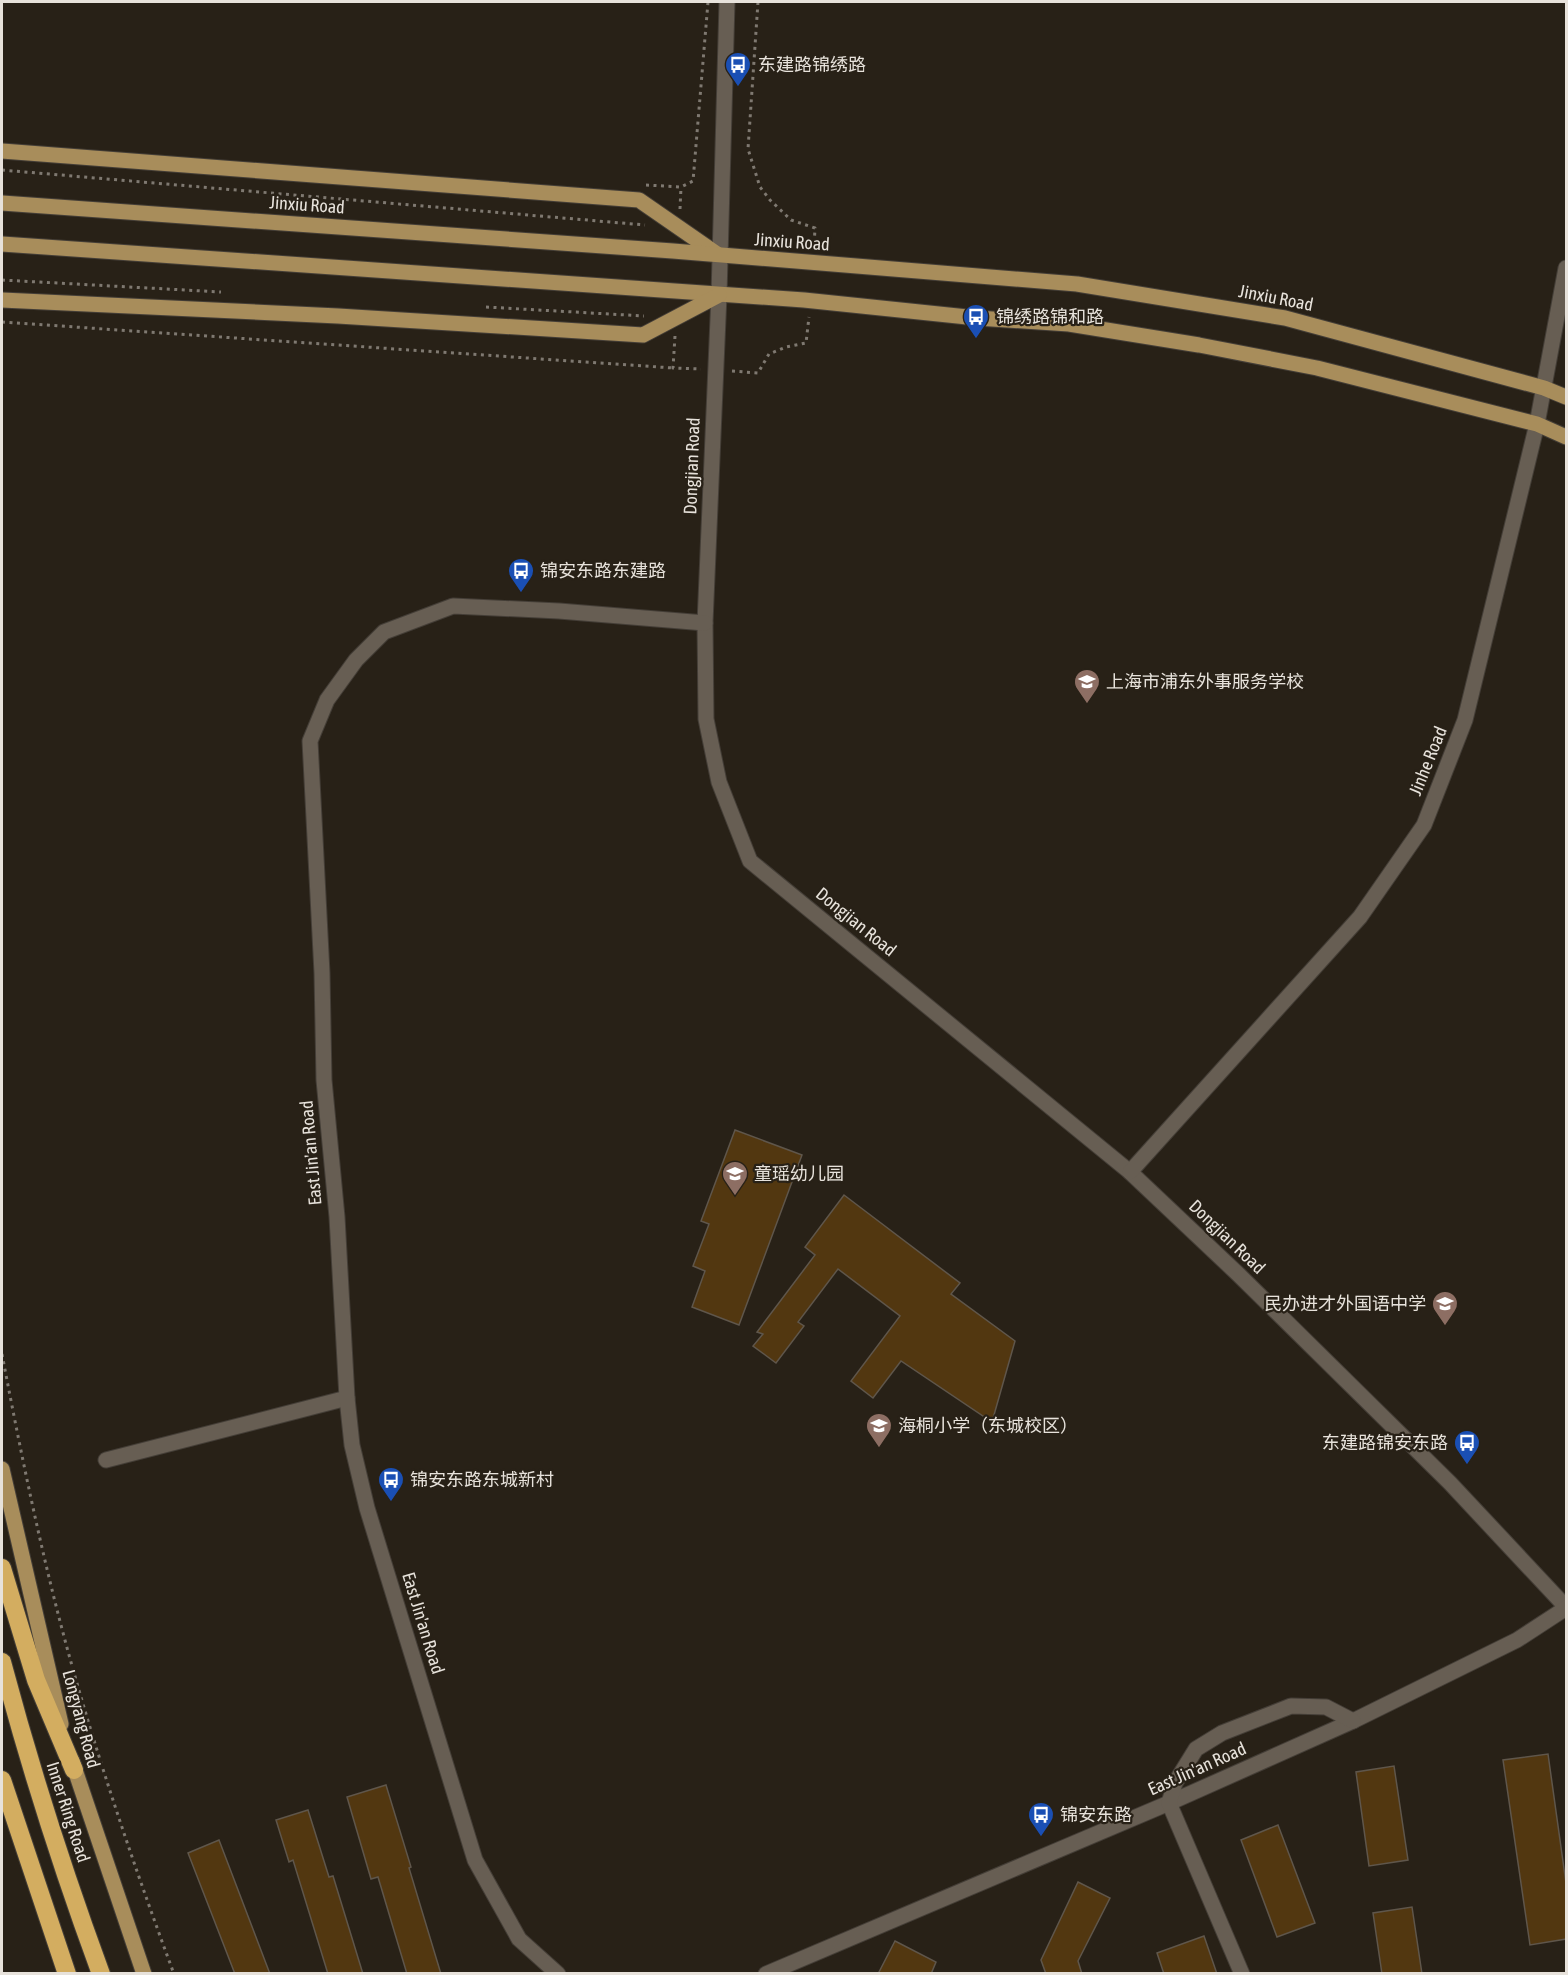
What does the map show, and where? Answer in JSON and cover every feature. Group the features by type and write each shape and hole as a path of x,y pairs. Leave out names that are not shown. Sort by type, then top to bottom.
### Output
{"highway":[{"path":"2,1568 36,1680 74,1770"},
{"name":"Inner Ring Road","path":"2,1662 26,1751 61,1862 101,1974"},
{"path":"2,1780 67,1974"}],"main road":[{"path":"2,151 639,200 720,256"},
{"name":"Jinxiu Road","path":"2,204 1077,284 1273,316 1544,388 1566,397"},
{"path":"2,244 804,300 1081,326 1199,345 1317,368 1537,424 1566,437"},
{"path":"2,300 338,315 643,335 719,295"},
{"name":"Longyang Road","path":"2,1469 49,1675 74,1770 144,1974"}],"street":[{"name":"Dongjian Road","path":"727,2 719,295 705,623 706,719 719,782 750,861 1130,1172 1248,1284 1442,1475 1566,1607"},
{"name":"Jinhe Road","path":"1130,1172 1360,917 1424,825 1465,720 1537,424 1566,268"},
{"name":"East Jin'an Road","path":"558,1974 519,1939 475,1860 367,1508 352,1445 347,1398 337,1217 324,1080 322,973 310,741 327,700 356,660 384,632 453,606 549,610 705,623"},
{"path":"106,1460 347,1398"},
{"name":"East Jin'an Road","path":"766,1974 1169,1803 1353,1721 1518,1640 1566,1607"},
{"path":"1242,1974 1169,1803 1175,1783 1196,1749 1222,1732 1291,1706 1326,1707 1353,1721"}],"path":[{"path":"681,187 693,181 708,2"},
{"path":"2,170 679,228"},
{"path":"2,322 673,368"},
{"path":"2,1354 27,1477 68,1652 113,1801 174,1974"}],"building":[{"path":"735,1130 802,1155 739,1325 692,1307 705,1271 693,1266 709,1224 701,1221"},
{"path":"844,1195 960,1283 951,1294 1015,1341 992,1422 901,1361 873,1398 851,1381 900,1316 838,1269 798,1322 804,1326 776,1363 753,1346 763,1334 757,1332 815,1255 805,1247"},
{"path":"1548,1754 1566,1883 1566,1939 1530,1945 1503,1760"},
{"path":"1394,1766 1408,1860 1369,1866 1356,1772"},
{"path":"386,1785 441,1974 407,1974 378,1877 371,1879 347,1797"},
{"path":"308,1810 329,1877 333,1876 363,1974 328,1974 293,1860 289,1862 276,1820"},
{"path":"1278,1825 1315,1923 1277,1937 1241,1840"},
{"path":"219,1840 270,1974 235,1974 188,1853"},
{"path":"1078,1882 1110,1898 1078,1961 1082,1974 1046,1974 1041,1960"},
{"path":"1412,1907 1422,1974 1382,1974 1373,1913"},
{"path":"1204,1936 1217,1974 1164,1974 1157,1953"},
{"path":"895,1941 936,1962 931,1974 878,1974"}],"place":[{"name":"东建路锦绣路","path":"738,88"},
{"name":"锦绣路锦和路","path":"976,340"},
{"name":"锦安东路东建路","path":"521,594"},
{"name":"上海市浦东外事服务学校","path":"1087,705"},
{"name":"童瑶幼儿园","path":"735,1197"},
{"name":"民办进才外国语中学","path":"1445,1327"},
{"name":"海桐小学（东城校区）","path":"879,1449"},
{"name":"东建路锦安东路","path":"1467,1466"},
{"name":"锦安东路东城新村","path":"391,1503"},
{"name":"锦安东路","path":"1041,1838"}]}
